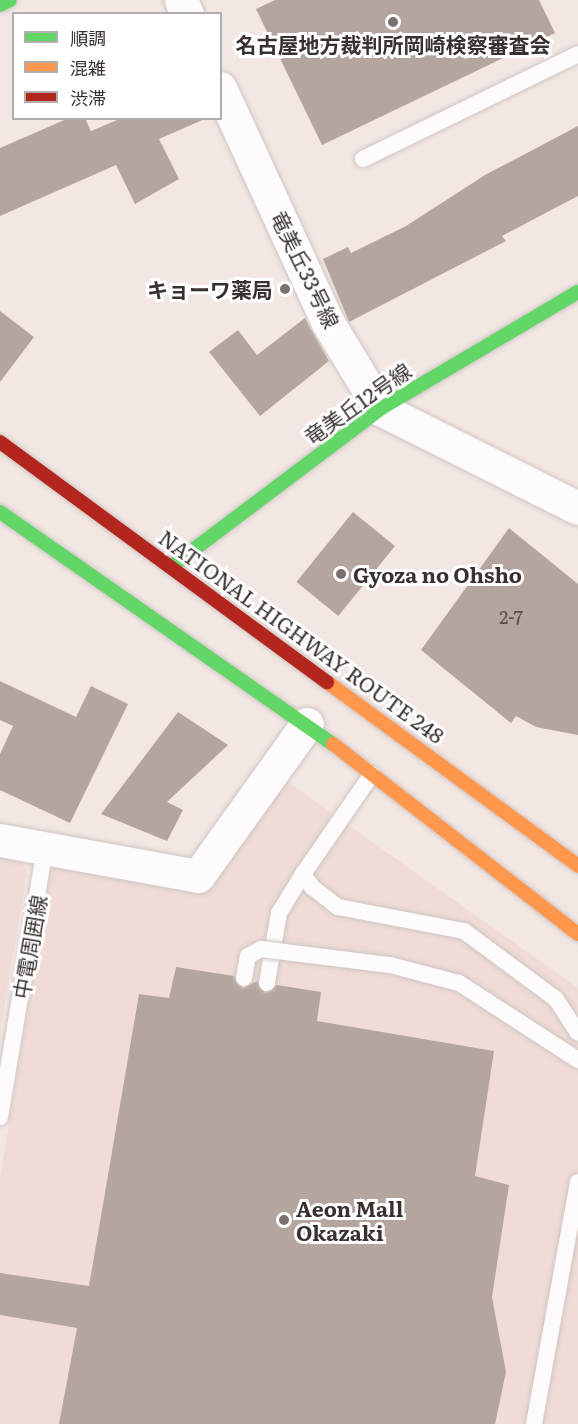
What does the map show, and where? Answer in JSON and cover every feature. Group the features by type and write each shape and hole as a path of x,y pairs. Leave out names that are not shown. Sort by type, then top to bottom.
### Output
{"main road":[{"path":"0,5 10,0"},
{"name":"竜美丘12号線","path":"172,566 380,409 578,292"},
{"name":"NATIONAL HIGHWAY ROUTE 248","path":"0,442 578,866"},
{"path":"0,512 307,724 578,934"}],"street":[{"name":"竜美丘33号線","path":"222,92 327,321 380,409"},
{"path":"380,409 578,508"},
{"path":"0,840 198,876 307,724"}],"lane":[{"path":"363,159 578,54"},
{"path":"267,983 279,913 372,774"},
{"name":"中電周囲線","path":"0,1117 45,848"},
{"path":"303,874 338,907 464,931 556,999 578,1033"},
{"path":"244,978 248,956 261,949 390,965 459,983 578,1060"},
{"path":"534,1424 578,1182"}],"shaded area":[{"path":"285,780 578,988 578,1424 0,1424 0,1178 53,863 205,889"},
{"path":"0,853 19,856 27,874 0,1032"}],"building":[{"path":"275,0 539,0 555,33 322,145 256,9"},
{"path":"64,120 86,120 91,131 117,120 202,120 159,139 179,179 135,204 116,165 0,216 0,148"},
{"path":"578,126 578,196 502,236 506,241 349,322 323,259 348,247 351,253 406,226 485,175"},
{"path":"0,311 34,337 0,382"},
{"path":"305,318 329,361 260,416 209,352 238,330 257,355"},
{"path":"353,512 395,546 338,616 296,582"},
{"path":"509,528 578,584 578,735 536,727 516,716 511,723 421,650"},
{"path":"0,681 76,717 91,686 128,704 70,823 0,790 0,754 13,726 0,720"},
{"path":"178,712 228,745 167,802 183,810 167,841 101,814"},
{"name":"Aeon Mall Okazaki","path":"176,967 234,976 243,988 257,981 265,993 277,985 321,992 317,1021 494,1051 475,1176 509,1185 492,1297 506,1372 495,1424 59,1424 77,1328 0,1315 0,1273 89,1286 139,994 169,998"}],"traffic: fast":[{"path":"0,5 10,0"},
{"path":"172,566 380,409 578,292"},
{"path":"0,512 333,744"}],"traffic: slow":[{"path":"327,682 578,866"},
{"path":"333,744 578,934"}],"traffic: jam":[{"path":"0,442 327,682"}],"place":[{"name":"名古屋地方裁判所岡崎検察審査会","path":"393,22"},
{"name":"キョーワ薬局","path":"285,289"},
{"name":"Gyoza no Ohsho","path":"341,574"},
{"name":"Aeon Mall Okazaki","path":"284,1220"}]}
